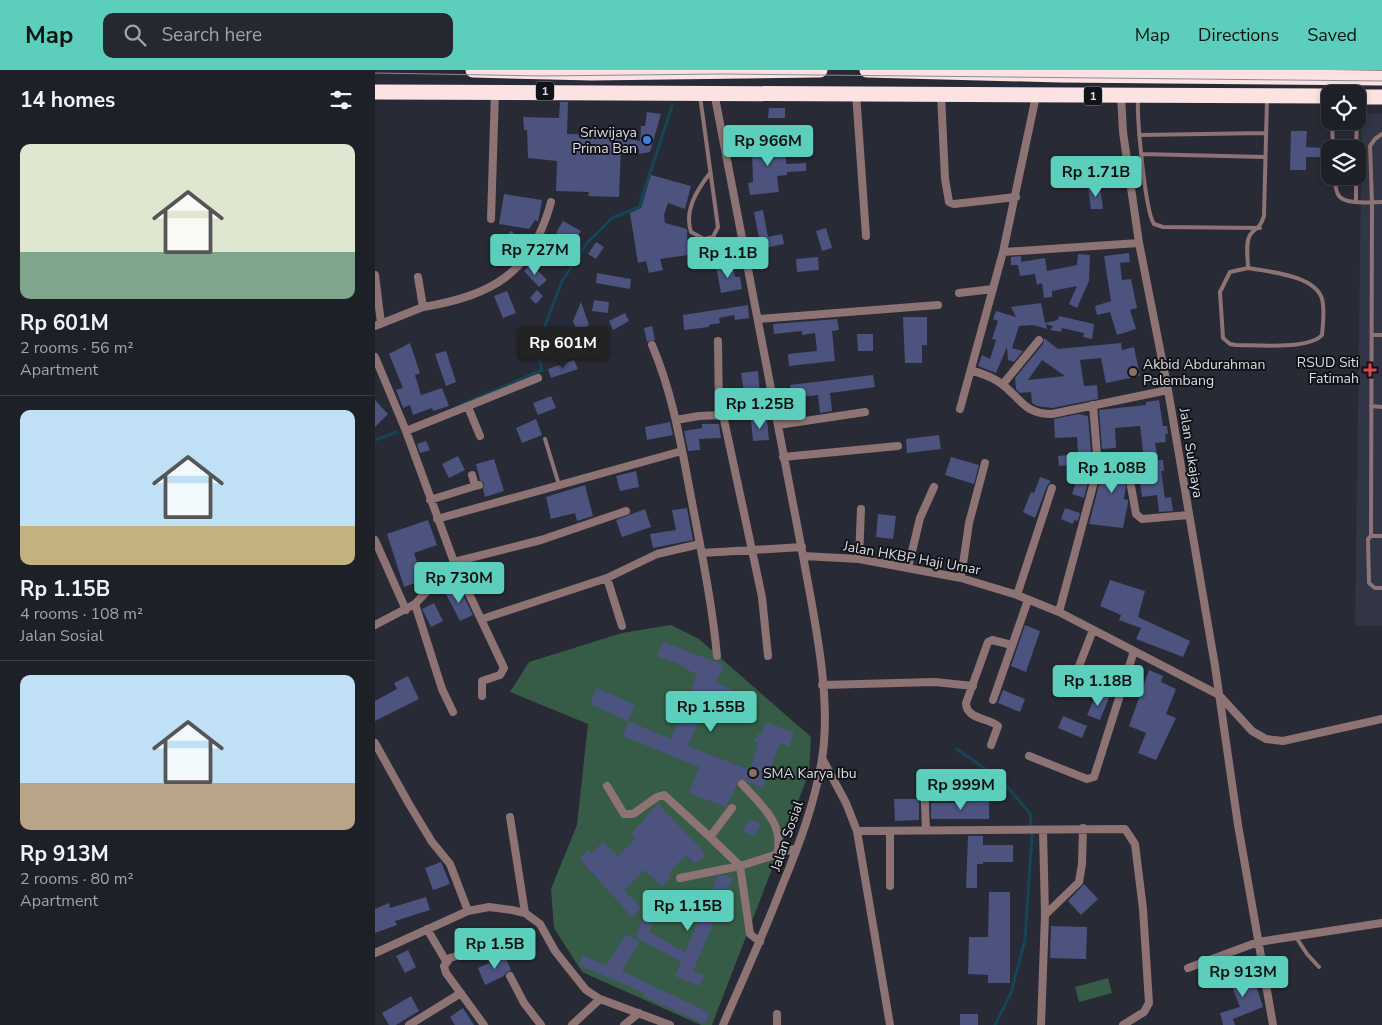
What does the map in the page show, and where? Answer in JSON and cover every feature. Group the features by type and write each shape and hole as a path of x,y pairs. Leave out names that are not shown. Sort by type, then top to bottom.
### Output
{"highway":[{"name":"1","path":"473,70 592,73 820,70"},
{"name":"1","path":"867,70 1371,76"},
{"name":"1","path":"375,92 495,91 1036,96 1321,96"},
{"path":"1366,96 1382,97"}],"street":[{"path":"491,219 495,91"},
{"path":"707,92 759,319 783,457 803,556"},
{"path":"856,93 866,236"},
{"path":"941,94 945,179 949,202 954,204 1016,197"},
{"name":"Jalan Sukajaya","path":"1121,95 1123,132 1139,243 1168,390 1219,695 1229,771 1273,1025"},
{"path":"960,409 1003,252 1036,96"},
{"path":"375,275 378,325 423,308 478,294 509,275 522,262 535,243 545,223 551,202"},
{"path":"1003,252 1139,243"},
{"path":"418,276 423,308"},
{"path":"959,294 993,289"},
{"path":"759,319 938,305"},
{"path":"718,340 721,415 752,550 766,626 768,656"},
{"path":"1003,384 1039,340"},
{"path":"652,345 668,387 676,420 712,606 717,656"},
{"path":"375,357 406,432 429,500 454,562 504,668 500,675 482,681 482,696"},
{"path":"971,370 1003,384 1035,413 1052,414 1168,390"},
{"path":"406,432 538,378"},
{"path":"1059,612 1098,467 1093,405"},
{"path":"467,407 480,436"},
{"path":"778,425 865,412"},
{"path":"676,420 721,415 775,413"},
{"path":"783,457 898,446"},
{"path":"437,519 682,451"},
{"path":"961,578 969,523 985,463"},
{"path":"429,500 477,485 472,475"},
{"path":"1131,486 1136,514 1142,519 1189,515"},
{"path":"908,568 920,518 934,488"},
{"path":"1017,595 1052,488"},
{"path":"859,559 861,509"},
{"path":"375,625 407,610 415,604 454,562 541,540 626,511"},
{"path":"375,540 407,610"},
{"path":"481,619 607,578 657,554 701,548 752,550 801,547"},
{"name":"Jalan HKBP Haji Umar","path":"803,556 859,559 961,578 1017,595 1059,612 1219,695 1244,724 1259,736 1273,741 1283,741 1382,719"},
{"name":"Jalan Sosial","path":"723,1025 760,942 797,848 812,804 822,758 824,725 822,685 803,556"},
{"path":"607,578 622,626"},
{"path":"993,700 1027,600"},
{"path":"415,604 442,689 453,712"},
{"path":"1074,679 1093,630"},
{"path":"991,745 998,725 970,713 967,709 988,642 992,640 1012,645"},
{"path":"1029,756 1087,779 1094,777 1134,651"},
{"path":"822,685 935,682 973,686"},
{"path":"375,743 432,842 450,864 468,911"},
{"path":"822,758 846,803 857,830 890,1025"},
{"path":"924,777 926,831"},
{"path":"742,784 775,823 779,843 777,854"},
{"path":"607,786 624,814 633,814 657,796 664,795 740,866 750,934 760,942"},
{"path":"710,837 732,808"},
{"path":"509,817 525,913"},
{"path":"1045,915 1079,882 1082,864 1083,828"},
{"path":"857,830 1125,829 1135,844 1143,909 1149,1003 1144,1012 1123,1025"},
{"path":"1041,1025 1045,915 1043,830"},
{"path":"890,831 890,886"},
{"path":"680,878 740,866 797,848"},
{"path":"375,953 468,911 501,908 525,913 540,924 555,951 579,983 599,999 670,1025"},
{"path":"1188,968 1258,942 1382,923"},
{"path":"427,929 446,962"},
{"path":"484,1025 446,973 444,966 450,958 486,947"},
{"path":"510,976 534,1019 541,1025"},
{"path":"409,1025 461,994"},
{"path":"572,1025 599,999"},
{"path":"624,1025 639,1013"},
{"path":"777,1014 777,1025"}],"lane":[{"path":"707,92 709,173 718,227 713,236 704,239 691,232 689,216 698,189 709,173"},
{"path":"1139,95 1141,154 1152,221 1157,227 1259,228"},
{"path":"1248,268 1247,241 1253,232 1259,228 1265,207 1267,96"},
{"path":"1139,135 1265,133"},
{"path":"1382,134 1375,138 1370,146 1372,202 1371,536 1367,539 1369,583 1375,588 1382,588"},
{"path":"1141,154 1265,157"},
{"path":"1336,185 1338,195 1343,199 1382,202"},
{"path":"1356,185 1356,201"},
{"path":"1248,268 1301,279 1313,286 1322,298 1322,335 1318,340 1301,344 1236,345 1223,338 1220,292 1230,272 1248,268"},
{"path":"1372,335 1382,335"},
{"path":"1371,406 1382,407"},
{"path":"545,439 559,485"},
{"path":"1371,536 1382,536"},
{"path":"1296,937 1307,954 1319,967"}],"shaded area":[{"name":"RSUD Siti Fatimah","path":"1366,113 1382,114 1382,626 1355,626 1361,185 1366,185 1366,140 1362,140 1362,130 1366,130"}],"green space":[{"path":"671,625 699,639 811,737 809,773 712,1025 701,1025 582,972 554,928 551,889 577,825 588,724 510,692 529,662 622,633"},
{"path":"1108,978 1112,993 1079,1002 1075,987"}],"building":[{"path":"560,102 568,102 567,134 604,135 640,141 641,126 645,126 647,112 661,114 650,152 639,154 639,149 621,146 619,197 588,196 589,192 556,191 557,161 528,158 527,130 524,130 523,117 559,118"},
{"path":"769,108 785,108 785,118 768,118"},
{"path":"1291,131 1307,131 1306,147 1321,148 1321,157 1306,157 1306,170 1290,170"},
{"path":"743,139 766,139 766,155 786,153 786,164 806,163 806,171 787,172 787,175 777,176 779,192 750,195 748,183 753,182 752,151 743,151"},
{"path":"651,175 691,186 685,209 668,203 664,215 665,223 687,229 688,255 660,259 663,270 649,273 646,261 638,263 630,213 641,208"},
{"path":"1100,186 1103,209 1091,209 1088,187"},
{"path":"504,194 542,200 538,222 535,220 529,229 499,224"},
{"path":"763,210 768,237 782,234 784,244 761,249 754,212"},
{"path":"563,221 581,231 573,243 556,233"},
{"path":"826,228 832,248 822,251 816,231"},
{"path":"511,231 525,242 507,258 495,245"},
{"path":"596,242 604,247 596,259 588,254"},
{"path":"719,247 723,264 703,269 699,252"},
{"path":"1129,253 1130,262 1120,263 1122,280 1131,279 1137,308 1130,310 1136,329 1117,335 1110,312 1097,315 1095,306 1111,301 1104,256"},
{"path":"1078,254 1090,255 1089,281 1077,308 1069,304 1077,286 1052,291 1052,297 1044,298 1042,283 1037,285 1035,274 1020,276 1018,265 1011,265 1011,257 1021,256 1021,262 1045,258 1047,271 1077,265"},
{"path":"818,257 819,270 797,272 796,259"},
{"path":"732,263 735,277 740,277 742,289 721,293 716,266"},
{"path":"531,264 547,280 539,287 524,271"},
{"path":"597,273 631,279 630,289 596,283"},
{"path":"537,290 543,296 536,304 530,298"},
{"path":"507,291 516,313 503,318 494,296"},
{"path":"594,300 609,302 608,313 592,311"},
{"path":"581,302 589,325 587,326 596,344 578,352 572,336 578,334 573,321"},
{"path":"1041,303 1045,323 1058,320 1059,316 1094,324 1092,339 1083,337 1084,333 1062,328 1061,332 1050,330 1053,326 1046,324 1047,329 1033,325 1019,326 1012,348 1023,351 1014,362 1008,360 1007,347 996,373 978,366 982,355 990,359 996,340 992,339 998,321 993,319 996,311 1016,317 1011,307"},
{"path":"748,305 749,318 735,320 734,315 719,318 720,323 709,325 709,327 684,330 683,315"},
{"path":"625,313 629,321 613,330 609,321"},
{"path":"903,317 927,317 927,345 922,345 922,363 905,363"},
{"path":"837,319 839,330 832,331 835,361 789,366 788,354 817,351 815,333 802,335 802,331 774,334 773,324"},
{"path":"652,326 655,340 647,342 644,328"},
{"path":"857,334 873,334 873,351 858,351"},
{"path":"1044,338 1058,349 1121,343 1122,350 1134,347 1140,376 1106,383 1101,358 1080,360 1084,386 1097,385 1098,399 1052,408 1037,406 1032,403 1031,392 1020,393 1016,389 1015,378 1043,344","holes":["1042,360 1065,376 1028,380"]},
{"path":"410,343 420,373 415,375 421,395 442,388 449,406 433,411 432,408 413,415 410,405 403,408 396,390 403,388 389,354"},
{"path":"446,351 456,382 446,386 435,354"},
{"path":"574,360 578,369 551,378 548,369"},
{"path":"758,371 761,408 725,409 724,395 744,392 741,373"},
{"path":"873,375 875,387 830,393 832,411 820,413 818,395 792,398 790,385"},
{"path":"551,396 556,408 538,415 533,403"},
{"path":"375,400 388,414 375,427"},
{"path":"1159,400 1163,426 1167,426 1168,434 1165,434 1166,442 1155,443 1158,460 1163,460 1164,471 1161,471 1165,498 1171,497 1173,511 1159,512 1157,495 1142,497 1137,460 1144,460 1140,426 1115,428 1116,448 1102,449 1099,410 1146,405 1146,402"},
{"path":"1078,414 1088,416 1092,466 1084,498 1072,494 1076,482 1071,482 1073,465 1059,466 1058,456 1078,454 1077,437 1055,438 1054,419"},
{"path":"536,419 542,435 522,443 516,428"},
{"path":"751,420 767,420 769,440 753,441"},
{"path":"670,422 673,435 647,440 645,427"},
{"path":"702,424 719,424 721,438 699,439 700,450 688,451 684,431 702,428"},
{"path":"939,435 941,449 907,453 906,439"},
{"path":"426,441 430,450 420,453 417,444"},
{"path":"1127,452 1128,461 1131,461 1124,499 1128,500 1128,503 1123,528 1089,524 1103,469 1111,471 1109,453"},
{"path":"458,456 465,470 449,478 442,464"},
{"path":"951,457 979,465 974,484 945,475"},
{"path":"494,459 504,491 485,497 484,483 480,480 476,464"},
{"path":"636,471 639,487 620,491 616,476"},
{"path":"1040,477 1051,481 1047,486 1035,518 1023,512 1031,492 1034,493"},
{"path":"585,485 593,516 577,521 575,513 551,519 546,497"},
{"path":"687,508 693,540 653,548 650,534 676,530 672,510"},
{"path":"1065,508 1080,513 1078,521 1074,520 1073,524 1061,519"},
{"path":"645,509 651,527 622,537 616,520"},
{"path":"878,514 896,516 893,539 876,537"},
{"path":"428,520 437,545 414,553 423,580 404,587 387,534"},
{"path":"1110,580 1145,591 1138,617 1190,641 1183,657 1136,639 1141,628 1119,620 1121,615 1100,606"},
{"path":"459,587 473,615 460,621 446,594"},
{"path":"434,603 443,621 431,627 422,609"},
{"path":"1025,625 1040,631 1026,672 1011,666"},
{"path":"663,642 724,665 716,683 755,699 750,712 709,695 688,746 750,770 758,743 754,742 758,733 761,735 766,722 794,733 789,747 780,743 763,788 740,779 726,807 689,793 699,767 623,736 628,721 671,739 697,674 685,669 686,667 657,656"},
{"path":"1149,670 1163,676 1161,682 1176,689 1166,714 1176,718 1156,760 1138,753 1146,733 1129,726"},
{"path":"408,676 419,699 375,721 375,701 397,689 394,683"},
{"path":"597,688 635,705 628,721 590,704"},
{"path":"1003,690 1025,699 1020,712 998,703"},
{"path":"1097,693 1109,698 1100,720 1087,715"},
{"path":"1063,716 1087,726 1082,738 1058,728"},
{"path":"894,799 919,799 919,820 895,821"},
{"path":"963,801 989,801 989,819 931,819 931,803 963,803"},
{"path":"658,804 706,854 695,864 686,855 668,874 671,876 662,886 644,870 624,890 641,908 632,917 579,858 588,850 591,854 603,842 618,856 636,838 631,833"},
{"path":"749,819 761,824 755,836 743,831"},
{"path":"968,836 983,836 983,845 1013,845 1013,862 983,862 983,864 977,864 977,888 966,888"},
{"path":"441,862 450,884 433,890 425,868"},
{"path":"725,875 733,878 693,971 704,975 699,986 675,976 681,962 635,937 645,913 653,903 663,909 657,918 655,917 649,932 685,952 718,876"},
{"path":"1084,884 1098,899 1081,915 1068,901"},
{"path":"989,892 1010,892 1010,983 988,983 988,975 968,974 969,937 988,937"},
{"path":"426,897 430,910 395,921 397,925 375,933 375,909 389,903 390,908"},
{"path":"1051,926 1087,927 1086,959 1050,958"},
{"path":"626,934 639,942 622,971 710,1013 705,1024 643,996 645,993 579,965 583,955 606,966"},
{"path":"408,950 416,967 405,973 396,956"},
{"path":"505,956 511,970 504,976 485,985 478,968"},
{"path":"1251,970 1263,1007 1233,1019 1235,1025 1223,1025 1220,1013 1240,1007 1229,979"},
{"path":"411,996 419,1011 396,1025 389,1025 382,1013"},
{"path":"463,1008 474,1025 455,1025 450,1017"},
{"path":"960,1014 978,1014 978,1025 960,1025"}],"waterway":[{"path":"461,405 542,370 537,347 562,281 587,243 612,218 639,207 672,106"},
{"path":"375,440 397,432"},
{"path":"957,749 1001,780 1030,813 1032,836 1025,940 1011,993 995,1025"}],"tram line":[{"path":"375,73 542,76 722,74 1382,81"}],"place":[{"name":"Sriwijaya Prima Ban","path":"647,140"},
{"name":"RSUD Siti Fatimah","path":"1370,370"},
{"name":"Akbid Abdurahman Palembang","path":"1133,372"},
{"name":"SMA Karya Ibu","path":"753,773"}]}
